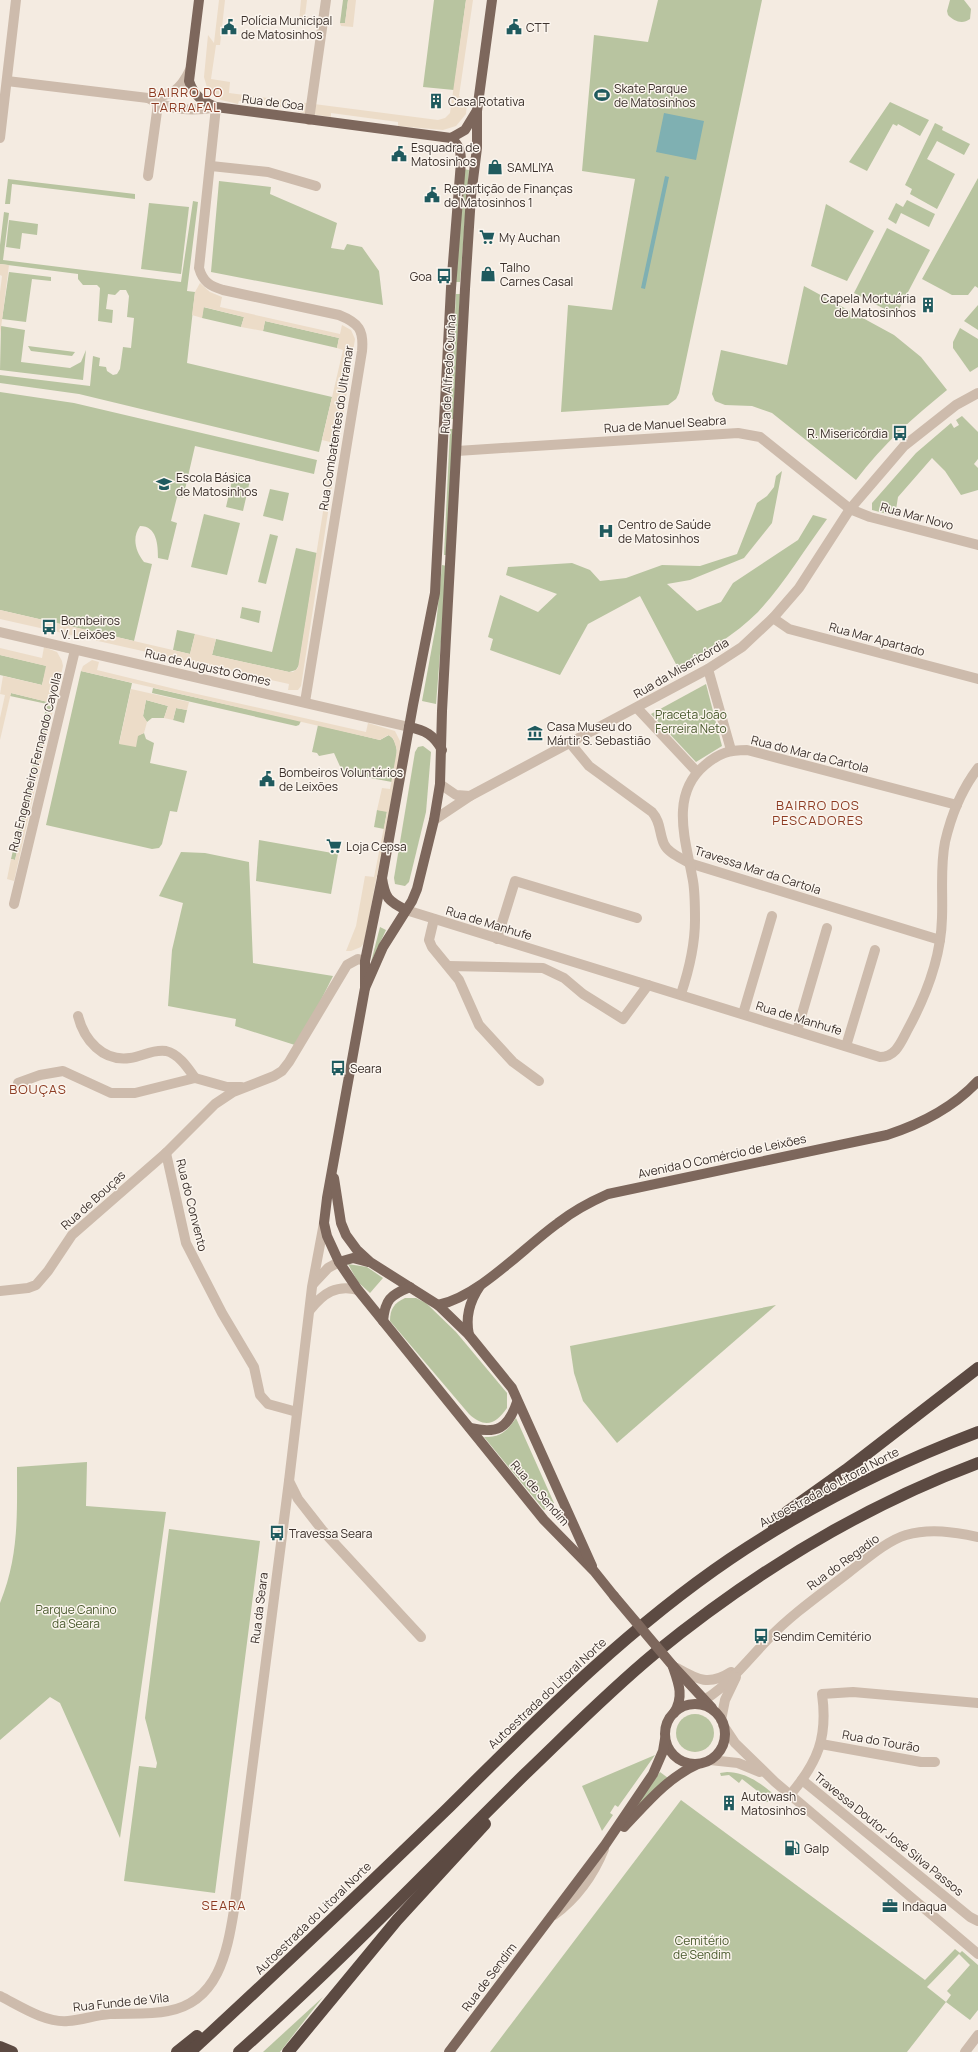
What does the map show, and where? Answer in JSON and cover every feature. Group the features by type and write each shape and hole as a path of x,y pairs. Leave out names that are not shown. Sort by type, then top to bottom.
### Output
{"highway":[{"path":"768,1535 787,1512 846,1470 978,1368"},
{"name":"Autoestrada do Litoral Norte","path":"190,2052 378,1876 587,1673 663,1608 720,1566 768,1535 824,1502 901,1464 978,1432"},
{"path":"239,2052 316,1980 556,1745 652,1655 696,1621 768,1570 814,1542 882,1505 940,1478 978,1463"},
{"path":"288,2052 397,1920 556,1745"},
{"path":"177,2052 206,2028 238,2008"},
{"path":"0,2047 12,2052"}],"main road":[{"path":"199,0 190,70 190,81 193,92 202,101 216,107"},
{"name":"Rua de Alfredo Cunha","path":"451,138 457,144 461,152 461,162 451,288 436,593 409,727 382,878 387,897 392,903 406,910 417,889 434,820 440,784 442,711 471,196 477,148 477,111 492,0"},
{"name":"Rua de Goa","path":"216,107 451,138"},
{"path":"451,138 465,130 477,111"},
{"path":"409,727 427,732 436,740 442,751"},
{"name":"Rua de Sendim","path":"382,878 365,961 365,988 327,1198 324,1223 327,1236 339,1262 358,1290 544,1520 594,1571 701,1702 720,1720"},
{"name":"Rua de Sendim","path":"365,988 383,947 406,910"},
{"name":"Avenida O Comércio de Leixões","path":"438,1305 455,1300 482,1283 558,1223 584,1206 608,1194 887,1135 918,1124 938,1114 956,1101 978,1081"},
{"name":"Rua de Sendim","path":"334,1166 337,1207 346,1236 370,1262 438,1305 470,1335 512,1388 594,1571"},
{"name":"Rua de Sendim","path":"339,1262 353,1258 370,1262"},
{"name":"Avenida O Comércio de Leixões","path":"470,1335 466,1324 469,1307 482,1283"},
{"path":"383,1321 386,1304 392,1296 410,1287"},
{"path":"470,1428 483,1431 495,1430 503,1427 510,1420 517,1402"},
{"name":"Rua de Sendim","path":"673,1666 680,1694 680,1700 673,1714"},
{"path":"701,1702 684,1707 673,1714 668,1722 665,1739 674,1755 681,1761 699,1764 710,1760 716,1755 724,1741 720,1720"},
{"name":"Rua de Sendim","path":"448,2052 606,1845 653,1774 663,1751 665,1739"},
{"name":"Rua de Sendim","path":"606,1845 661,1789 688,1768 699,1764"}],"street":[{"path":"0,138 16,0"},
{"path":"309,120 326,0"},
{"path":"148,98 162,97 175,91 184,83 190,70"},
{"name":"Rua de Goa","path":"7,81 148,98 158,104 180,109 205,110 216,107"},
{"path":"148,176 158,104"},
{"name":"Rua Combatentes do Ultramar","path":"216,107 209,185 199,268 201,276 209,285 223,290 339,315 350,319 358,325 363,339 305,702"},
{"path":"211,166 268,172 316,186"},
{"name":"Rua da Misericórdia","path":"434,820 470,796 637,708 708,669 742,647 773,618 799,588 850,509 904,446 956,405 978,392"},
{"name":"Rua de Manuel Seabra","path":"457,451 738,432 760,437 850,509"},
{"name":"Rua Mar Novo","path":"850,509 870,517 978,545"},
{"name":"Rua Mar Apartado","path":"773,618 789,629 978,679"},
{"name":"Rua de Augusto Gomes","path":"0,632 409,727"},
{"name":"Rua Engenheiro Fernando Cayolla","path":"14,904 75,650"},
{"path":"681,994 689,967 694,940 693,883 682,820 683,801 697,772 712,760 731,750 708,669"},
{"path":"637,708 697,772"},
{"name":"Travessa Mar da Cartola","path":"570,743 589,766 652,812 657,818 664,844 669,851 689,862 940,940"},
{"name":"Rua do Mar da Cartola","path":"731,750 747,750 957,806"},
{"name":"Rua de Manhufe","path":"406,910 681,994 880,1057 890,1056 895,1051 922,1004 929,986 938,956 940,940 943,856 946,840 964,790 978,768"},
{"path":"440,784 456,795 470,796"},
{"path":"497,939 515,881 637,918"},
{"path":"743,1014 772,916"},
{"path":"434,919 429,940 432,947 459,980 479,1025 520,1069 539,1081"},
{"path":"796,1031 827,928"},
{"path":"846,1046 875,950"},
{"name":"Rua do Convento","path":"297,1412 268,1404 260,1395 254,1367 215,1302 186,1244 166,1153 216,1104 233,1092 282,1071 292,1057 347,965 358,959 365,961"},
{"path":"449,966 543,968 564,978 584,994 623,1019 648,985"},
{"path":"78,1016 81,1029 100,1052 122,1059 158,1050 168,1051 185,1063 195,1078"},
{"path":"18,1084 40,1075 63,1071 111,1093 134,1093 195,1078 227,1087 246,1086"},
{"name":"Rua de Bouças","path":"0,1291 28,1288 36,1284 43,1278 72,1235 166,1153"},
{"name":"Rua da Seara","path":"234,1910 289,1481 312,1287 324,1223"},
{"path":"312,1287 321,1274 339,1262"},
{"path":"310,1310 322,1296 334,1290 350,1288 358,1290"},
{"path":"289,1481 298,1499 323,1531 421,1637"},
{"name":"Rua do Regadio","path":"701,1702 745,1663 774,1632 878,1550 905,1535 932,1530 978,1537"},
{"name":"Rua do Regadio","path":"673,1666 699,1680 709,1681 720,1679 745,1663"},
{"name":"Rua do Regadio","path":"720,1720 728,1693 745,1663"},
{"path":"790,1795 802,1780 822,1744 824,1715 822,1694 853,1692 978,1703"},
{"path":"720,1720 735,1743 775,1782 978,1954"},
{"name":"Rua do Tourão","path":"822,1744 921,1762 935,1762"},
{"path":"710,1760 730,1761 747,1765 775,1782"},
{"name":"Travessa Doutor José Silva Passos","path":"802,1780 978,1922"},
{"name":"Rua Funde de Vila","path":"0,1996 29,2011 51,2019 66,2021 109,2014 167,2012 180,2008 192,2002 205,1991 219,1971 228,1946 234,1910"},
{"path":"965,2052 978,2035"}],"green space":[{"path":"343,0 348,0 345,24 340,23"},
{"path":"434,0 466,0 454,90 423,87"},
{"path":"658,0 762,0 679,393 676,399 668,405 561,412 568,305 612,310 635,179 582,171 594,35 648,42"},
{"path":"950,0 964,0 971,9 970,19 964,22 958,22 948,15 947,11"},
{"path":"890,102 929,120 920,136 898,124 897,126 893,124 867,171 849,162"},
{"path":"935,123 943,127 942,130 970,144 964,155 937,141 927,159 955,174 937,209 910,194 912,189 905,185"},
{"path":"464,169 469,170 460,282 456,282"},
{"path":"978,178 978,288 975,286 968,295 952,295 922,279"},
{"path":"8,179 135,194 135,199 12,184 10,204 5,204"},
{"path":"219,181 271,187 270,194 337,223 331,248 344,250 347,244 362,247 379,271 383,305 211,272"},
{"path":"907,200 935,214 929,227 901,213 896,224 888,219 896,203 903,207"},
{"path":"193,201 198,202 187,291 195,292 187,363 332,397 319,452 79,394 0,383 0,375 90,386 93,356 100,358 99,366 106,367 107,371 113,375 117,374 120,369 123,347 131,348 134,318 127,317 129,296 126,290 120,290 115,295 108,294 106,309 113,310 112,323 98,321 100,288 97,285 83,285 78,279 78,274 0,264 0,245 4,212 9,213 3,260 181,282"},
{"path":"149,203 189,207 181,274 141,269"},
{"path":"826,204 874,231 847,281 811,266"},
{"path":"9,220 38,224 37,235 22,233 20,249 6,247"},
{"path":"887,228 930,250 896,315 854,293"},
{"path":"9,272 51,277 51,281 32,279 26,322 2,319"},
{"path":"804,286 894,335 921,357 947,390 899,432 866,467 856,480 772,413 752,406 725,405 715,401 712,394 721,350 787,365"},
{"path":"456,294 460,294 454,419 450,419"},
{"path":"978,305 978,330 964,321"},
{"path":"203,307 244,317 241,327 202,318"},
{"path":"265,321 339,338 337,348 263,331"},
{"path":"1,326 25,330 21,362 70,368 81,362 86,350 83,380 0,370"},
{"path":"960,328 978,339 978,367 970,372 953,348 953,342"},
{"path":"28,346 75,352 72,356 31,351"},
{"path":"0,392 74,403 317,460 314,474 195,446 183,498 177,497 171,521 177,523 168,560 158,558 157,542 150,529 140,526 136,535 135,539 138,553 144,562 152,564 134,641 0,610"},
{"path":"962,416 978,432 978,459 974,464 978,468 978,490 961,495 945,471 932,458 898,497 895,516 872,510 872,503 916,453 951,423 954,428 959,425 956,420"},
{"path":"450,429 453,429 447,555 444,555"},
{"path":"782,471 772,523 744,558 690,580 667,584 697,611 721,602 733,583 798,540 813,515 827,519 785,578 758,612 730,636 710,649 678,668 640,596 588,624 560,675 490,650 493,639 488,637 500,595 538,612 557,594 506,575 508,567 572,563 590,570 600,581 626,578 662,565 700,566 737,554 757,503 767,496 774,487 776,476"},
{"path":"234,472 251,476 243,511 226,507"},
{"path":"270,489 289,493 283,521 263,516"},
{"path":"204,514 240,523 227,575 191,567"},
{"path":"270,534 278,536 266,584 258,582"},
{"path":"296,548 317,553 299,665 296,670 289,672 212,655 216,639 272,652"},
{"path":"442,565 447,566 436,704 422,701 436,625"},
{"path":"242,607 261,611 259,623 240,618"},
{"path":"177,630 195,634 190,654 173,650"},
{"path":"0,655 47,666 42,685 0,675"},
{"path":"81,671 132,683 119,743 144,733 146,739 154,743 150,763 187,771 177,812 170,811 162,844 159,848 152,849 46,825"},
{"name":"Praceta João Ferreira Neto","path":"706,684 722,746 696,762 651,714"},
{"path":"153,688 301,721 299,725 296,726 152,693"},
{"path":"11,693 52,703 15,860 11,859 47,704 10,696"},
{"path":"146,700 168,706 164,718 152,718 147,722 143,716"},
{"path":"176,708 187,710 184,723 173,720"},
{"path":"318,725 380,740 389,735 396,744 397,750 392,782 343,773 334,753 319,756 317,753 312,752"},
{"path":"423,746 431,752 426,812 409,882 405,886 395,884 394,878 415,752 418,747"},
{"path":"377,810 387,811 384,829 374,827"},
{"path":"259,840 338,854 331,894 256,881"},
{"path":"181,852 205,853 249,862 253,963 333,976 298,1046 235,1026 236,1019 168,1006 172,950 183,903 159,896"},
{"path":"380,927 386,930 371,962"},
{"path":"348,1264 367,1267 383,1278 370,1293 358,1282"},
{"path":"405,1298 416,1298 426,1303 456,1332 507,1393 507,1408 499,1418 490,1423 485,1423 480,1422 469,1414 390,1321 393,1307"},
{"path":"776,1305 617,1443 583,1401 574,1373 570,1346"},
{"path":"516,1418 554,1503 544,1510 484,1437 495,1436 503,1433"},
{"name":"Parque Canino da Seara","path":"87,1462 86,1506 166,1512 120,1838 60,1703 50,1697 0,1740 0,1603 11,1569 16,1536 17,1467"},
{"path":"169,1529 260,1541 215,1893 124,1881 139,1766 156,1768 157,1763 145,1718"},
{"path":"695,1714 708,1720 714,1733 708,1746 695,1752 682,1746 676,1733 682,1720"},
{"path":"655,1755 618,1807 615,1805 610,1813 613,1815 602,1831 582,1786"},
{"path":"660,1772 668,1778 623,1825"},
{"path":"727,1772 741,1774 748,1777 759,1783 776,1796 769,1802 764,1802 762,1801 765,1797 742,1779 739,1783 729,1775 721,1776 720,1773"},
{"name":"Cemitério de Sendim","path":"681,1800 925,1980 955,1949 960,1953 962,1951 978,1965 978,2010 970,2020 946,2002 907,2052 490,2052","holes":["959,1954 970,1965 947,1991 951,1995 946,2002 927,1987"]},
{"path":"323,1997 280,2052 263,2052"}],"shaded area":[{"path":"219,0 225,0 220,45 216,45 211,79 230,82 229,93 438,120 445,118 450,113 466,0 473,0 459,96 467,103 466,114 456,126 443,130 398,126 398,122 331,113 331,117 298,112 298,109 239,101 238,104 221,100 208,91 204,77 208,35 214,43"},
{"path":"301,0 307,0 305,16 310,17 309,22 299,21"},
{"path":"348,0 356,0 353,27 341,26 340,23 345,23"},
{"path":"0,264 9,265 0,336 0,292 2,276 0,275"},
{"path":"200,283 210,292 222,297 220,307 340,334 342,325 351,330 355,339 301,686 298,690 288,690 289,684 0,619 0,610 190,654 195,634 216,639 212,655 289,672 293,672 298,668 334,443 322,440 343,350 337,348 339,338 265,321 263,331 241,327 244,317 204,307 202,318 192,315 195,292"},
{"path":"44,647 57,652 63,666 14,881 7,879 11,859 15,860 52,703 11,693 0,740 0,718 5,695 0,694 3,676 42,685 46,666 0,655 0,648 42,658"},
{"path":"92,660 99,662 97,670 179,690 366,732 368,723 395,731 400,741 401,750 364,943 361,947 351,951 346,951 356,926 365,876 374,877 387,812 377,810 382,788 390,789 397,750 393,738 388,735 380,740 81,671 83,666"},
{"path":"131,689 189,702 187,710 176,708 173,720 164,718 168,706 146,700 143,716 147,722 144,733 138,736 136,747 119,744"}],"water":[{"path":"664,113 704,121 696,160 656,152"},
{"path":"665,176 669,177 645,289 641,288"}],"place":[{"name":"Polícia Municipal de Matosinhos","path":"229,27"},
{"name":"CTT","path":"514,27"},
{"name":"Skate Parque de Matosinhos","path":"602,95"},
{"name":"Casa Rotativa","path":"436,101"},
{"name":"Esquadra de Matosinhos","path":"399,154"},
{"name":"SAMLIYA","path":"495,167"},
{"name":"Repartição de Finanças de Matosinhos 1","path":"432,195"},
{"name":"My Auchan","path":"487,237"},
{"name":"Talho Carnes Casal","path":"488,274"},
{"name":"Goa","path":"444,276"},
{"name":"Capela Mortuária de Matosinhos","path":"928,305"},
{"name":"R. Misericórdia","path":"900,433"},
{"name":"Escola Básica de Matosinhos","path":"164,484"},
{"name":"Centro de Saúde de Matosinhos","path":"606,531"},
{"name":"Bombeiros V. Leixões","path":"49,627"},
{"name":"Casa Museu do Mártir S. Sebastião","path":"535,733"},
{"name":"Bombeiros Voluntários de Leixões","path":"267,779"},
{"name":"Loja Cepsa","path":"334,846"},
{"name":"Seara","path":"338,1068"},
{"name":"Travessa Seara","path":"277,1533"},
{"name":"Sendim Cemitério","path":"761,1636"},
{"name":"Autowash Matosinhos","path":"729,1803"},
{"name":"Galp","path":"792,1848"},
{"name":"Indaqua","path":"890,1906"}],"district":[{"name":"BAIRRO DO TARRAFAL","path":"186,100"},
{"name":"BAIRRO DOS PESCADORES","path":"818,812"},
{"name":"BOUÇAS","path":"38,1089"},
{"name":"SEARA","path":"224,1905"}]}
